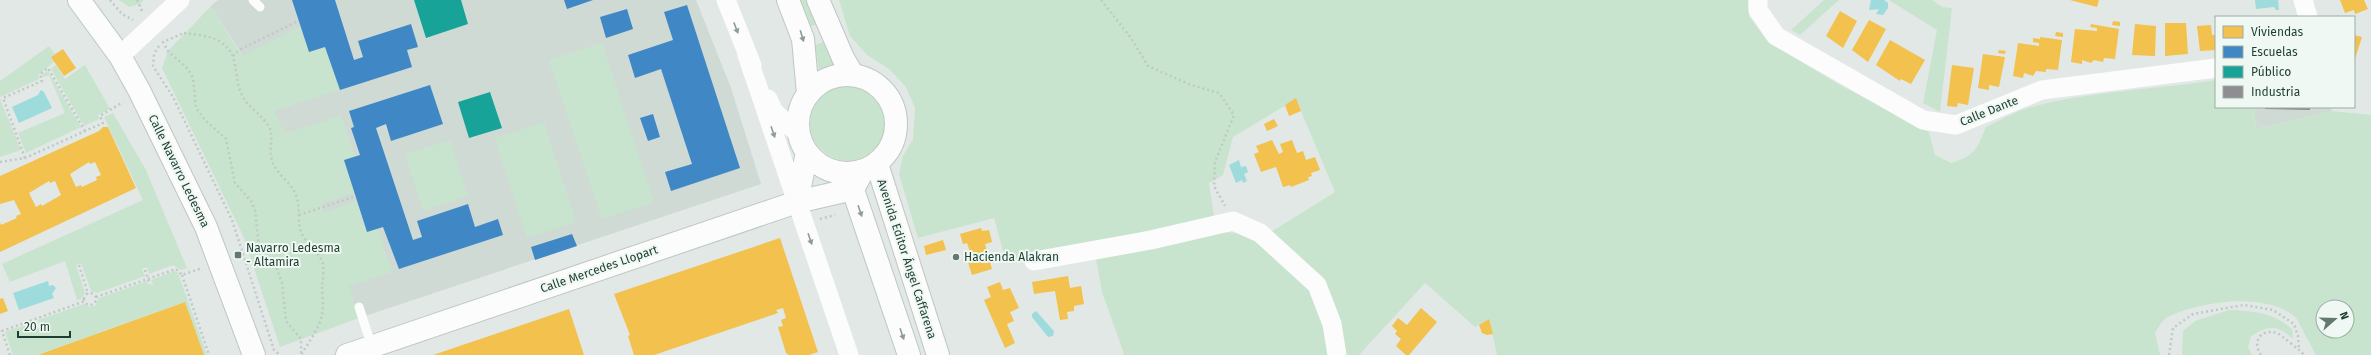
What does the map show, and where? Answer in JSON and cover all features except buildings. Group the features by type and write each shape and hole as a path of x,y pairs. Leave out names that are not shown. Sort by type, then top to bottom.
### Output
{"main road":[{"name":"Calle Navarro Ledesma","path":"79,0 120,56 140,90 206,227 254,355"},
{"path":"788,0 803,39 808,94"},
{"path":"818,0 843,58 853,75"},
{"path":"797,202 803,143 799,113 808,94 828,78 853,75 867,79 879,87 889,98 895,111 896,126 894,140 887,153 860,174 825,168 803,143"},
{"path":"860,174 909,355"},
{"name":"Calle Mercedes Llopart","path":"347,355 797,202 860,174"},
{"name":"Avenida Editor Ángel Caffarena","path":"860,174 938,355"}],"street":[{"path":"120,56 153,28 180,0"},
{"path":"726,0 747,55 849,355"},
{"name":"Calle Dante","path":"1758,0 1758,10 1776,36 1923,120 1956,125 2042,90 2215,68"},
{"path":"2303,0 2308,16"},
{"path":"747,55 774,112 803,143"},
{"path":"1034,261 1152,240 1233,221 1260,233 1317,285 1332,324 1337,355"}],"lane":[{"path":"253,0 260,7"},
{"path":"359,307 372,346"}],"path":[{"path":"110,0 122,14 132,20 153,28 207,36 223,43 233,56 237,71 237,85 242,96 250,107 262,115 270,128 271,157 275,169 288,180 296,194 299,216 298,223 303,236 313,246 323,264 322,315 301,355"},
{"path":"137,0 168,51 188,69 193,78 196,108 205,120 226,139 235,183 251,201 255,210 259,246 267,260 277,269 282,283 286,321 301,339 301,355"},
{"path":"1101,0 1131,38 1148,66 1191,85 1219,93 1234,115 1215,162 1214,186 1233,221"},
{"path":"233,56 239,50 298,20"},
{"path":"153,28 153,66 173,97 232,220 274,350 280,355"},
{"path":"26,158 3,98 42,81 40,74 48,68 85,131"},
{"path":"0,162 26,158 103,123 100,116 112,111"},
{"path":"299,216 356,196"},
{"path":"79,265 88,294"},
{"path":"10,355 2,331 85,302 87,304 93,304 96,297 176,269 182,275 209,355"},
{"path":"145,270 150,285"},
{"path":"182,275 189,273"},
{"path":"88,294 92,293 96,297"},
{"path":"85,302 85,296 88,294"},
{"path":"2170,355 2173,328 2193,314 2244,305 2272,310 2294,324 2298,336 2299,349"},
{"path":"2261,355 2256,344 2258,338 2261,334 2271,333 2278,333 2290,345 2299,349 2304,355"}],"shaded area":[{"path":"218,0 696,0 731,88 761,184 359,318 320,204 239,50 211,6"},
{"path":"2254,108 2330,108 2332,111 2256,129"}],"green space":[{"path":"119,0 144,0 140,4 129,7"},
{"path":"798,0 808,0 818,24 809,27"},
{"path":"839,0 1748,0 1749,16 1768,42 1840,85 1929,132 1935,155 1951,163 1965,158 1974,151 1986,127 2028,108 2051,102 2098,94 2215,80 2215,108 2254,108 2256,129 2332,111 2371,115 2371,355 2316,355 2296,318 2283,310 2268,304 2233,301 2215,303 2181,311 2166,318 2155,333 2160,355 1497,355 1489,319 1475,327 1425,283 1359,355 1343,355 1339,325 1266,235 1335,192 1296,99 1233,137 1223,175 1209,183 1214,216 1006,262 994,218 918,238 899,174 903,156 913,139 915,108 906,87 889,69 867,55 850,36"},
{"path":"1824,0 1839,0 1800,35 1791,30"},
{"path":"1889,0 1932,0 1942,7 1952,8 1940,112 1923,103 1937,30"},
{"path":"211,6 242,56 300,27 309,52 325,47 340,90 273,111 285,133 341,116 355,157 344,161 354,192 320,204 323,213 357,201 377,229 392,272 349,286 359,318 280,347 244,238 162,68 168,51"},
{"path":"824,42 836,64 819,70 815,45"},
{"path":"602,43 654,202 602,219 549,60"},
{"path":"49,46 55,54 51,57 54,62 38,75 39,79 0,97 0,81"},
{"path":"56,65 65,79 85,65 110,109 98,115 99,119 84,126 51,69"},
{"path":"48,71 81,127 26,153 18,133 65,113 49,75 43,77 42,74"},
{"path":"848,85 863,88 875,96 883,108 886,123 883,138 875,150 863,158 848,161 833,158 821,150 813,138 810,123 813,108 821,96 833,88"},
{"path":"0,99 21,150 0,157"},
{"path":"113,113 146,170 187,268 181,270 173,265 149,274 147,267 142,269 145,276 97,293 91,291 81,263 76,265 85,293 81,299 77,300 65,261 10,282 2,264 143,200 104,117"},
{"path":"544,122 576,222 527,238 495,138"},
{"path":"450,140 468,196 423,211 405,154"},
{"path":"1219,232 1242,233 1268,247 1312,289 1329,328 1329,355 1122,355 1124,354 1102,292 1095,253"},
{"path":"175,271 178,273 207,355 204,355 184,302 37,355 13,355 5,332 34,322 37,329 41,328 38,320 84,304 90,307 95,306 99,298 147,281 149,286 153,285 151,280"},
{"path":"2229,310 2254,312 2278,319 2292,329 2293,339 2282,331 2272,328 2262,330 2251,336 2248,347 2252,355 2182,355 2183,331 2195,321"}],"water":[{"path":"1871,0 1884,0 1888,3 1888,8 1883,15 1876,14 1879,9 1869,10"},
{"path":"2255,0 2278,0 2279,10 2276,10 2274,7 2256,9"},
{"path":"41,90 44,92 52,108 19,123 12,107 38,95"},
{"path":"1239,160 1241,167 1246,166 1248,172 1244,174 1247,181 1243,183 1242,180 1236,183 1229,165"},
{"path":"48,281 49,286 53,285 56,288 52,294 54,298 19,310 13,293"},
{"path":"1036,311 1054,331 1053,336 1048,337 1032,317 1032,314"}],"place":[{"name":"Navarro Ledesma - Altamira","path":"238,255"},
{"name":"Hacienda Alakran","path":"956,257"}]}
